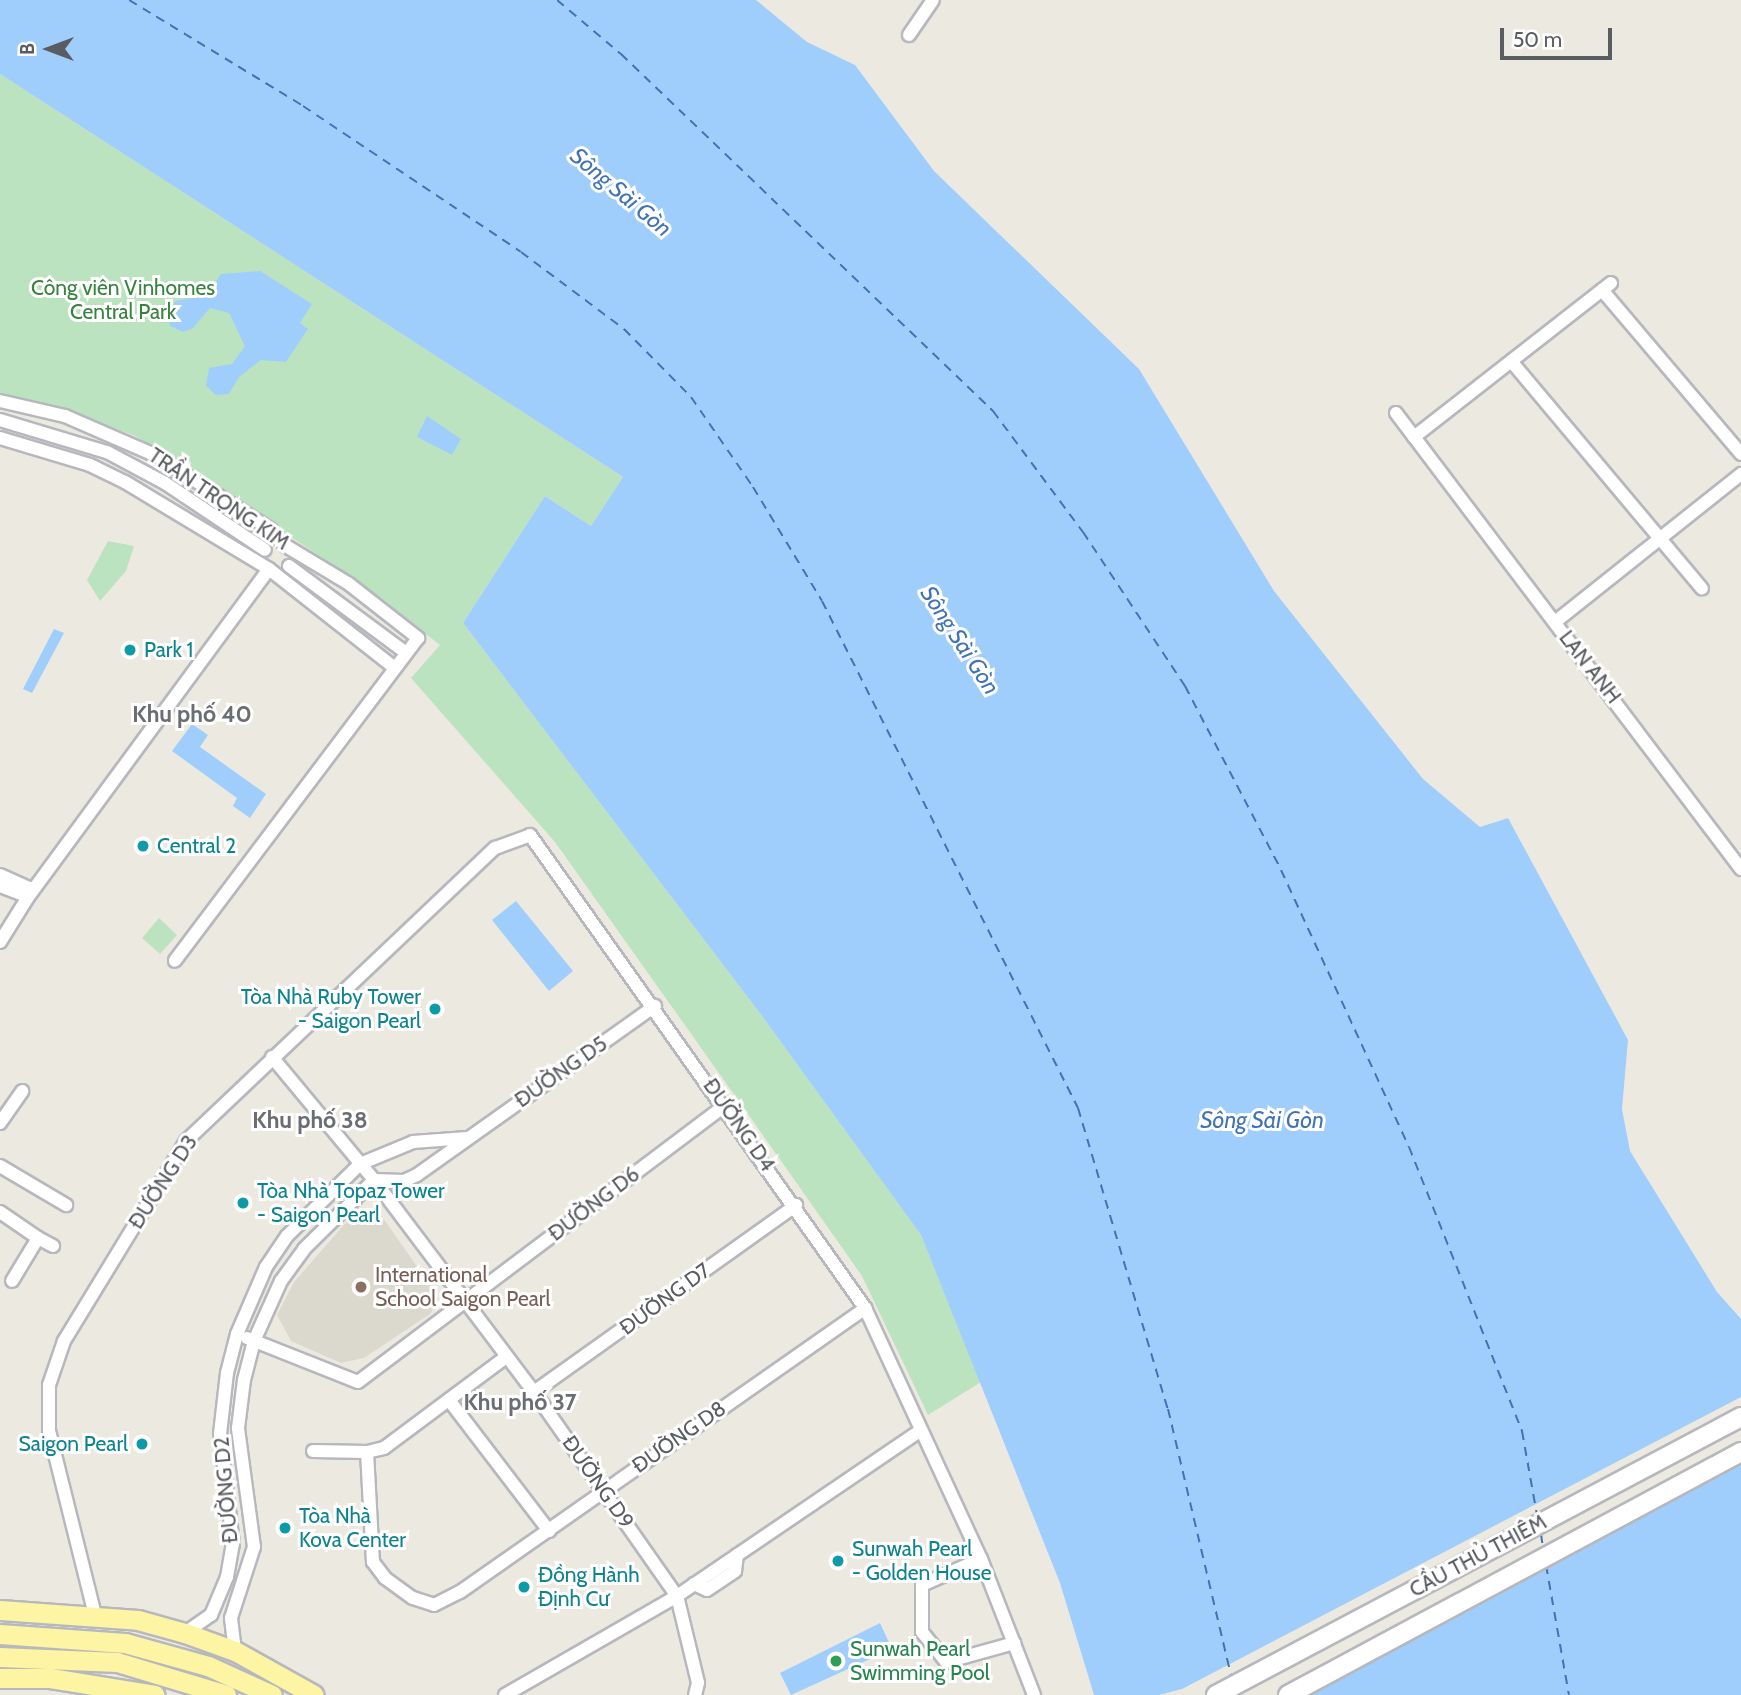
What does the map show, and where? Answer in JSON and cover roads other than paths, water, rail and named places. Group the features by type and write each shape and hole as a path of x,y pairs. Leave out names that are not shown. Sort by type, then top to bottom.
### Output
{"main road":[{"name":"CẦU THỦ THIÊM","path":"1216,1695 1741,1417"},
{"name":"CẦU THỦ THIÊM","path":"1288,1695 1741,1452"},
{"path":"272,1695 168,1653 87,1637 5,1634 1,1605 138,1620 185,1633 235,1651 314,1695"},
{"path":"155,1695 50,1678 4,1678 4,1657 117,1662 226,1695"}],"street":[{"path":"909,35 933,0"},
{"path":"1414,437 1606,287 1741,454"},
{"path":"1511,361 1663,538 1702,589"},
{"name":"TRẦN TRỌNG KIM","path":"0,401 65,416 129,441 270,529 286,546 349,584 418,638 406,653 289,566"},
{"path":"1396,413 1555,622"},
{"name":"TRẦN TRỌNG KIM","path":"0,419 107,452 166,483 265,550"},
{"name":"TRẦN TRỌNG KIM","path":"0,438 90,465 125,482 269,569 395,668"},
{"name":"LAN ANH","path":"1741,474 1555,622 1741,869"},
{"path":"272,544 286,546 292,558 289,566 282,571 269,569 264,563 265,550 272,544"},
{"path":"0,942 30,894 269,569"},
{"path":"175,961 406,653"},
{"name":"ĐƯỜNG D4","path":"530,835 796,1205 865,1308 981,1559 1034,1695"},
{"name":"ĐƯỜNG D3","path":"94,1615 49,1431 49,1385 54,1363 186,1141 495,848 530,835"},
{"path":"0,875 30,894"},
{"path":"0,886 30,894"},
{"name":"ĐƯỜNG D5","path":"374,1180 404,1181 655,1006"},
{"name":"ĐƯỜNG D9","path":"272,1057 374,1180 534,1392 677,1596 698,1683 695,1695"},
{"path":"0,1123 22,1091"},
{"name":"ĐƯỜNG D6","path":"254,1341 358,1382 725,1105"},
{"path":"360,1164 413,1142 467,1138"},
{"name":"ĐƯỜNG D2","path":"185,1633 211,1615 226,1577 233,1544 220,1434 237,1334 266,1267 287,1236 360,1164"},
{"path":"0,1167 66,1205"},
{"name":"ĐƯỜNG D2","path":"235,1651 231,1618 254,1547 243,1482 239,1428 254,1341 281,1281 304,1249 374,1180"},
{"name":"ĐƯỜNG D7","path":"534,1392 796,1205"},
{"path":"0,1212 53,1246"},
{"path":"12,1281 38,1238"},
{"name":"ĐƯỜNG D8","path":"368,1452 373,1562 385,1578 423,1604 434,1605 460,1592 865,1308"},
{"path":"237,1334 254,1341"},
{"path":"313,1451 368,1452 384,1448 506,1357"},
{"path":"449,1400 548,1531"},
{"path":"505,1695 677,1596 921,1430"},
{"path":"226,1485 243,1482"},
{"path":"981,1559 922,1585 922,1632 946,1662 1014,1643"}],"water":[{"name":"Sông Sài Gòn","path":"0,0 756,0 807,42 855,65 934,171 1139,369 1274,591 1423,779 1480,827 1508,818 1628,1040 1622,1109 1630,1151 1717,1292 1741,1319 1741,1695 1094,1695 1060,1583 921,1235 762,1016 463,623 545,496 591,526 623,477 0,74"},
{"path":"260,271 312,304 300,323 308,329 286,362 261,360 239,377 229,394 216,395 206,386 209,368 232,364 245,346 229,313 210,308 193,328 183,332 170,326 167,312 176,301 207,295 221,274"},
{"path":"427,416 461,439 452,455 417,437"},
{"path":"54,629 64,633 32,693 23,689"},
{"path":"192,724 208,735 200,747 266,794 250,818 233,806 237,798 172,751"},
{"path":"516,901 573,971 549,991 492,920"},
{"name":"Sunwah Pearl Swimming Pool","path":"880,1623 892,1649 791,1695 780,1673"}],"place":[{"name":"Park 1","path":"130,650"},
{"name":"Central 2","path":"143,846"},
{"name":"Tòa Nhà Ruby Tower - Saigon Pearl","path":"435,1009"},
{"name":"Tòa Nhà Topaz Tower - Saigon Pearl","path":"243,1203"},
{"name":"International School Saigon Pearl","path":"361,1287"},
{"name":"Saigon Pearl","path":"142,1444"},
{"name":"Tòa Nhà Kova Center","path":"285,1528"},
{"name":"Sunwah Pearl - Golden House","path":"838,1561"},
{"name":"Đồng Hành Định Cư","path":"524,1587"},
{"name":"Sunwah Pearl Swimming Pool","path":"836,1661"}],"district":[{"name":"Khu phố 40","path":"192,714"},
{"name":"Khu phố 38","path":"310,1120"},
{"name":"Khu phố 37","path":"520,1402"}],"park label":[{"name":"Công viên Vinhomes Central Park","path":"123,300"}]}
